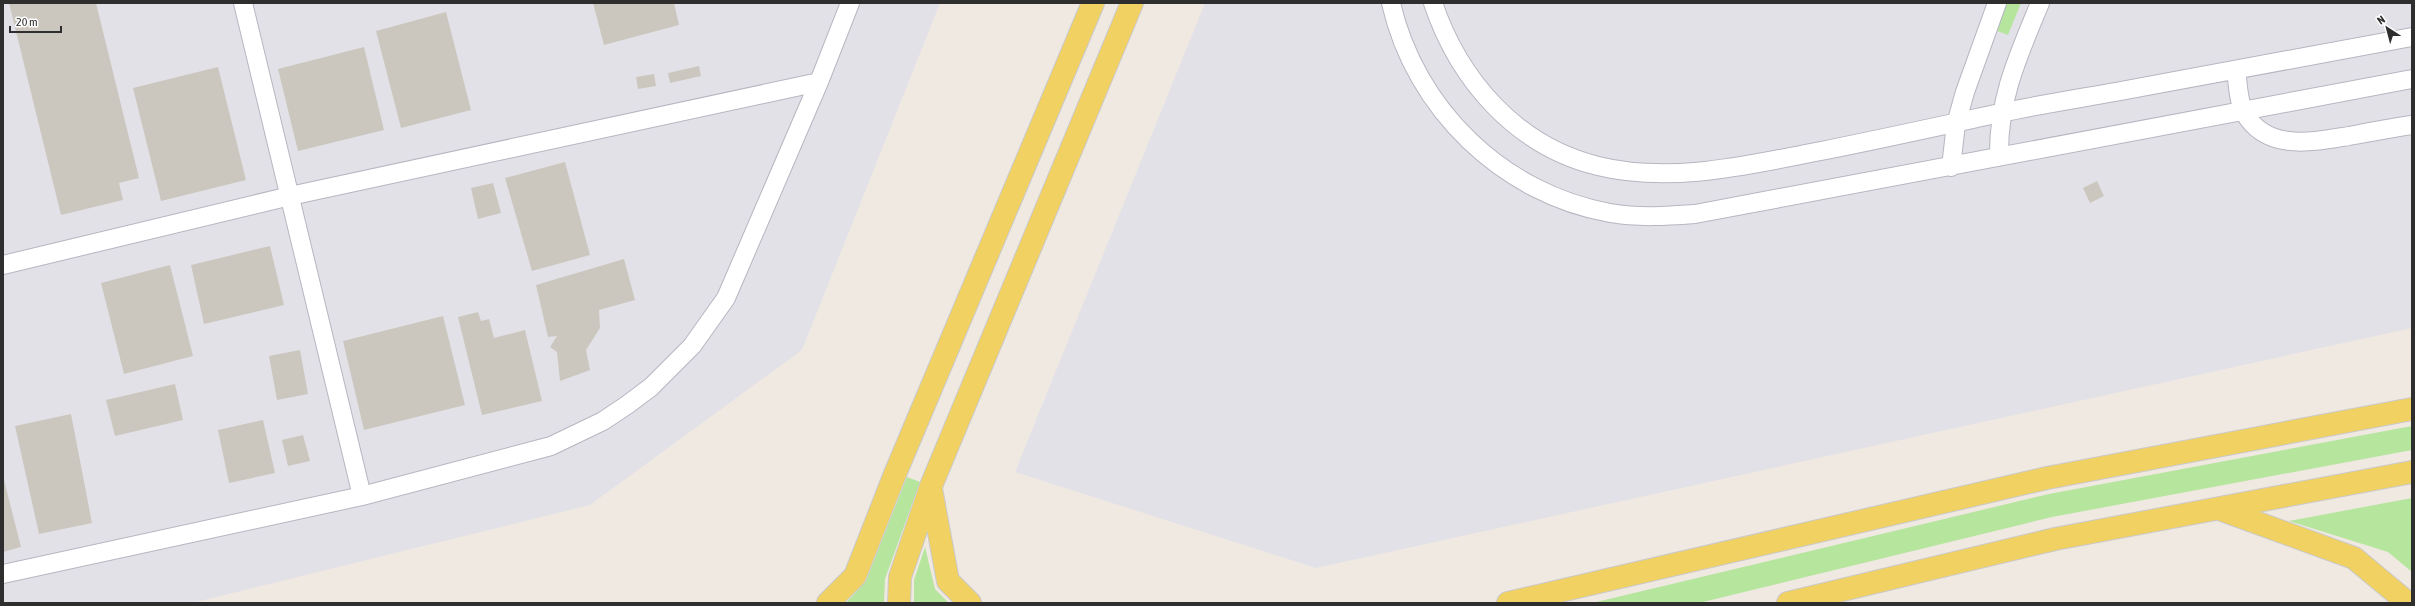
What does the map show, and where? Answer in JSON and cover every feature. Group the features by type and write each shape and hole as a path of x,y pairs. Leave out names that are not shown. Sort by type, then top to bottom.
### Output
{"main road":[{"path":"828,603 855,576 895,474 1093,3"},
{"path":"899,603 900,577 931,486 1132,3"},
{"path":"1508,603 2047,478 2412,409"},
{"path":"1788,603 2055,539 2412,472"},
{"path":"931,486 948,581 970,603"},
{"path":"2218,508 2354,558 2408,603"}],"street":[{"path":"243,3 362,496"},
{"path":"3,574 362,496 551,446 603,421 651,387 692,346 726,298 819,82 850,3"},
{"path":"1391,3 1396,23 1411,63 1433,100 1461,134 1493,162 1523,181 1568,202 1610,213 1653,217 1695,214 2412,79"},
{"path":"1434,3 1443,30 1458,61 1479,90 1503,115 1531,136 1562,153 1595,165 1629,172 1664,174 1700,171 1766,162 1956,124 2000,113 2412,37"},
{"path":"1951,166 1956,124 1973,65 1997,3"},
{"path":"1998,157 2000,113 2010,76 2040,3"},
{"path":"2236,70 2243,111 2252,125 2265,135 2294,142 2308,142 2412,125"},
{"path":"3,265 290,196 819,82"}],"shaded area":[{"path":"3,3 940,3 802,350 590,505 192,603 3,603"},
{"path":"1205,3 2412,3 2412,328 1316,568 1015,472"}],"green space":[{"path":"1999,3 2021,3 2008,35 1989,28"},
{"path":"2412,426 2412,450 2052,517 1699,603 1592,603 2049,494"},
{"path":"907,477 920,482 885,579 884,603 846,603 866,581"},
{"path":"2412,498 2412,572 2388,552 2289,521"},
{"path":"925,547 935,589 949,603 914,603 914,580"}],"building":[{"path":"9,3 96,3 139,178 119,183 123,200 61,215"},
{"path":"593,3 674,3 679,25 604,45"},
{"path":"446,12 471,110 401,128 376,31"},
{"path":"364,47 384,130 298,151 278,69"},
{"path":"699,66 701,76 670,83 668,73"},
{"path":"218,67 246,180 161,201 133,88"},
{"path":"654,74 656,86 638,89 636,77"},
{"path":"565,162 590,255 532,271 505,178"},
{"path":"2097,181 2104,196 2090,203 2083,188"},
{"path":"493,183 501,213 478,219 471,188"},
{"path":"270,246 284,305 204,324 191,265"},
{"path":"624,259 635,300 599,310 600,328 586,350 590,370 560,381 557,352 550,347 557,336 548,337 536,285"},
{"path":"170,265 193,356 124,374 101,283"},
{"path":"478,312 481,321 489,319 494,338 525,330 542,401 482,415 458,317"},
{"path":"443,316 465,405 364,430 343,341"},
{"path":"300,350 308,394 277,400 269,356"},
{"path":"175,384 183,420 115,436 106,400"},
{"path":"71,414 92,523 39,534 15,426"},
{"path":"263,420 275,473 229,483 218,430"},
{"path":"303,435 310,461 288,466 282,440"},
{"path":"3,476 21,547 3,552"}]}
